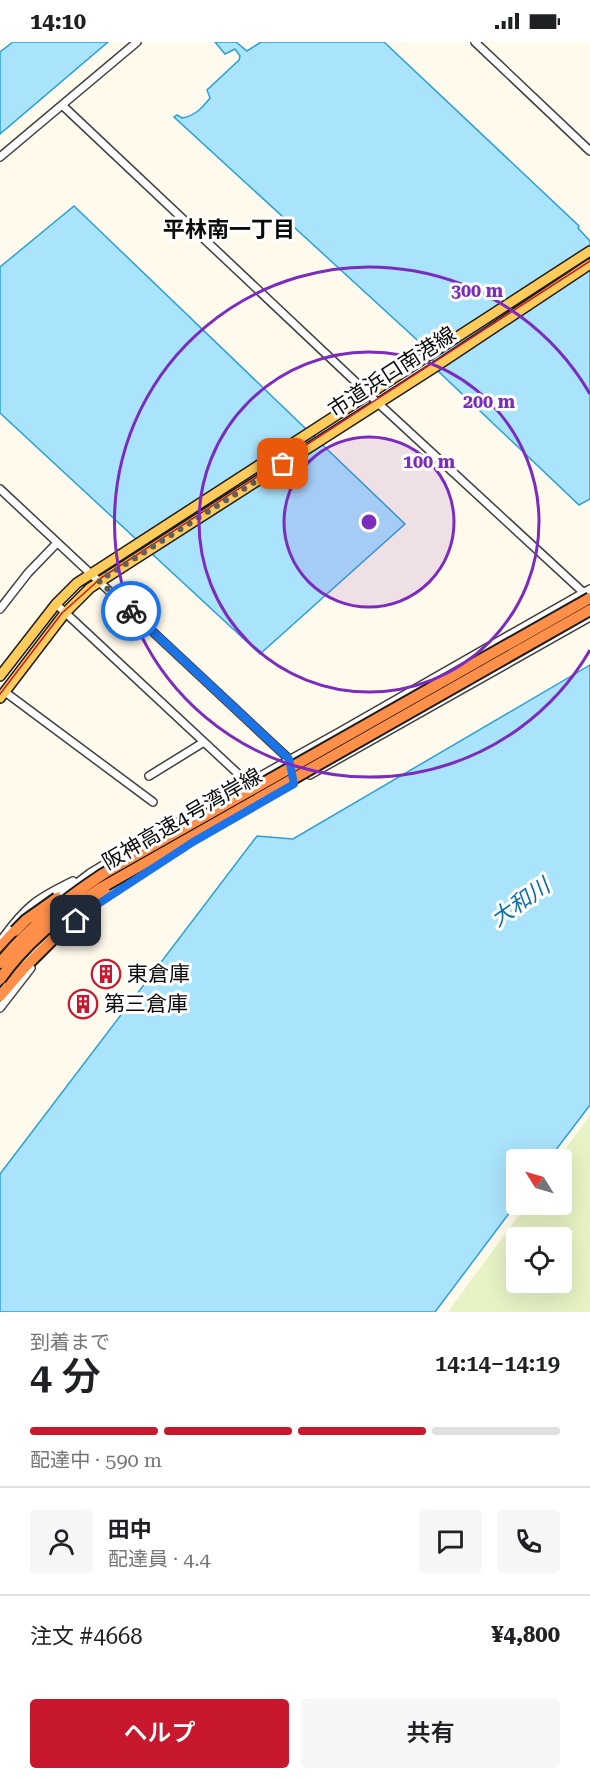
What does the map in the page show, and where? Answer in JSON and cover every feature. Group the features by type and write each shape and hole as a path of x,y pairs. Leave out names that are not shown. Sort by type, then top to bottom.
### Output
{"highway":[{"name":"阪神高速4号湾岸線","path":"0,963 30,930 57,906 88,884 588,593"},
{"name":"阪神高速4号湾岸線","path":"0,979 28,946 67,911 101,888 590,610"},
{"path":"0,947 26,920 40,910 86,881 146,849"},
{"path":"0,996 40,950 79,914 114,886 162,853"}],"main road":[{"name":"市道浜口南港線","path":"1,674 56,603 69,589 90,573 590,251"},
{"name":"市道浜口南港線","path":"2,695 65,613 99,581 435,367 590,264"}],"street":[{"path":"0,157 137,42"},
{"path":"475,42 590,151"},
{"path":"62,105 378,403 588,593 590,603"},
{"path":"0,489 289,759 294,784"},
{"path":"0,609 28,573 57,543"},
{"path":"0,941 17,918 34,901 90,873 289,759 588,593"},
{"path":"56,603 248,783"},
{"path":"0,990 20,964 61,924 140,872 590,617"},
{"path":"2,695 153,802"},
{"path":"149,776 204,742"},
{"path":"0,1008 45,951 76,921 101,901 193,842"},
{"path":"0,955 41,911 90,873"}],"green space":[{"path":"590,1116 590,1312 448,1312 506,1232 506,1293 572,1293 572,1227 510,1227 519,1215 572,1215 572,1149 565,1149"}],"water":[{"path":"13,42 108,42 0,134 0,52"},
{"path":"215,42 236,42 247,51 261,42 384,42 579,226 578,228 590,241 590,499 579,505 438,371 428,350 174,117 177,115 182,118 187,117 198,111 210,98 207,90 239,60 240,56 235,49 225,54"},
{"path":"74,206 405,524 260,654 0,413 0,267"},
{"name":"大和川","path":"590,665 590,1105 557,1149 506,1149 508,1215 435,1312 0,1312 0,1174 257,836 293,839"}],"tram line":[{"path":"0,694 62,613 101,578 590,261"}],"way so far":[{"path":"131,611 99,581 283,464"}],"place":[{"name":"東倉庫","path":"106,974"},
{"name":"第三倉庫","path":"83,1004"}],"district":[{"name":"平林南一丁目","path":"229,229"}],"route":[{"path":"76,921 111,895 193,842 294,784 289,759 131,611"}]}
